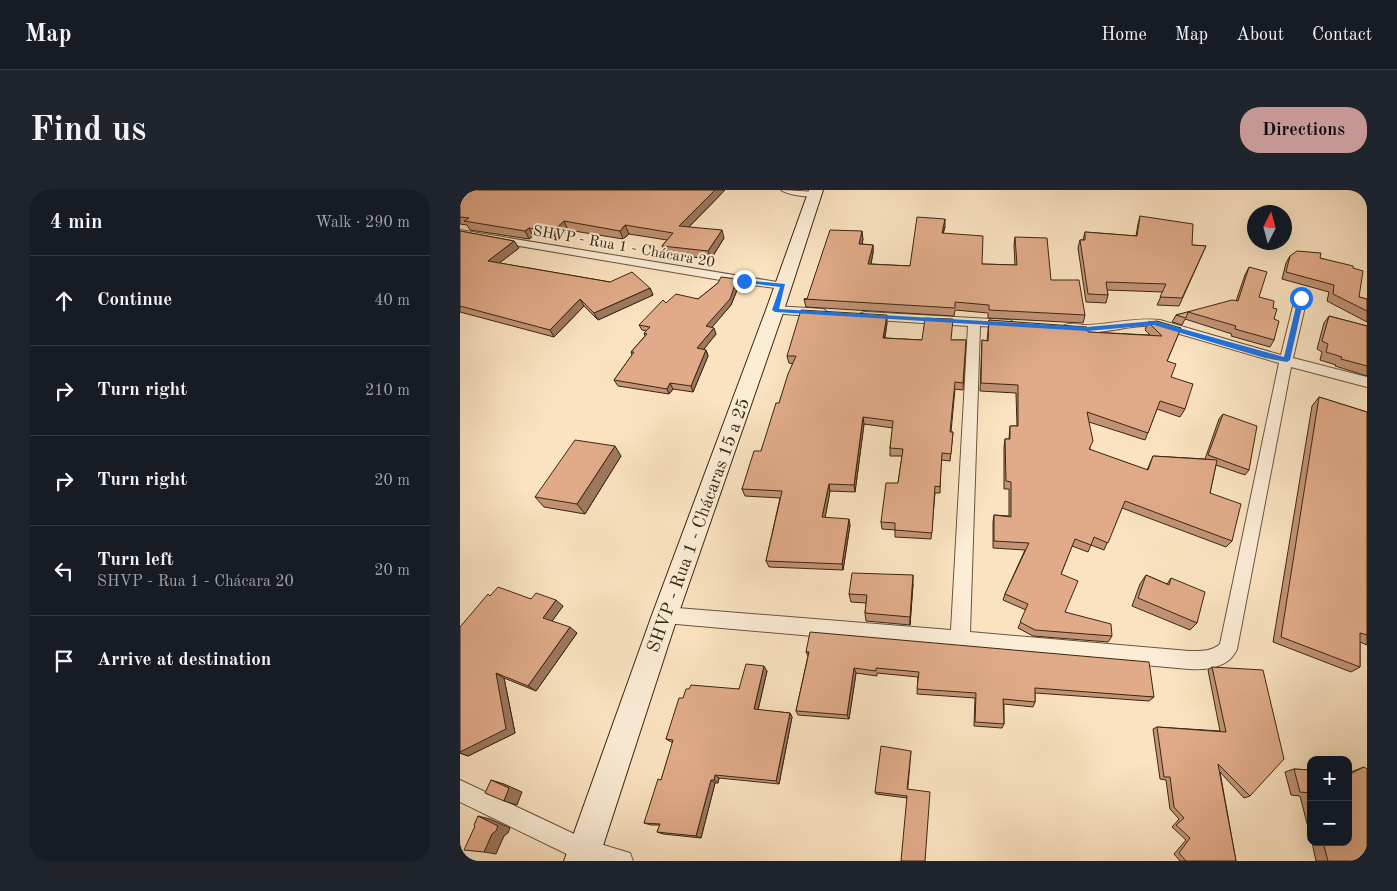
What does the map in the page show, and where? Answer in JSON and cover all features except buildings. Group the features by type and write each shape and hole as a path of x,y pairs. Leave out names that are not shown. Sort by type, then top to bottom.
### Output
{"street":[{"path":"786,190 815,192"},
{"name":"SHVP - Rua 1 - Chácaras 15 a 25","path":"583,856 665,615 775,310 815,192"},
{"name":"SHVP - Rua 1 - Chácara 20","path":"460,233 783,286"},
{"path":"665,615 1213,660 1222,656 1228,649 1301,298"},
{"path":"775,310 834,314"},
{"path":"854,315 1021,325"},
{"path":"960,640 974,322"},
{"path":"1058,327 1098,329 1143,322 1154,323 1268,356 1367,392"},
{"path":"1286,363 1367,382"},
{"path":"460,791 583,856 622,861"}],"route":[{"path":"744,281 783,286 775,310 1087,329 1143,322 1154,323 1287,360 1301,298"}]}
